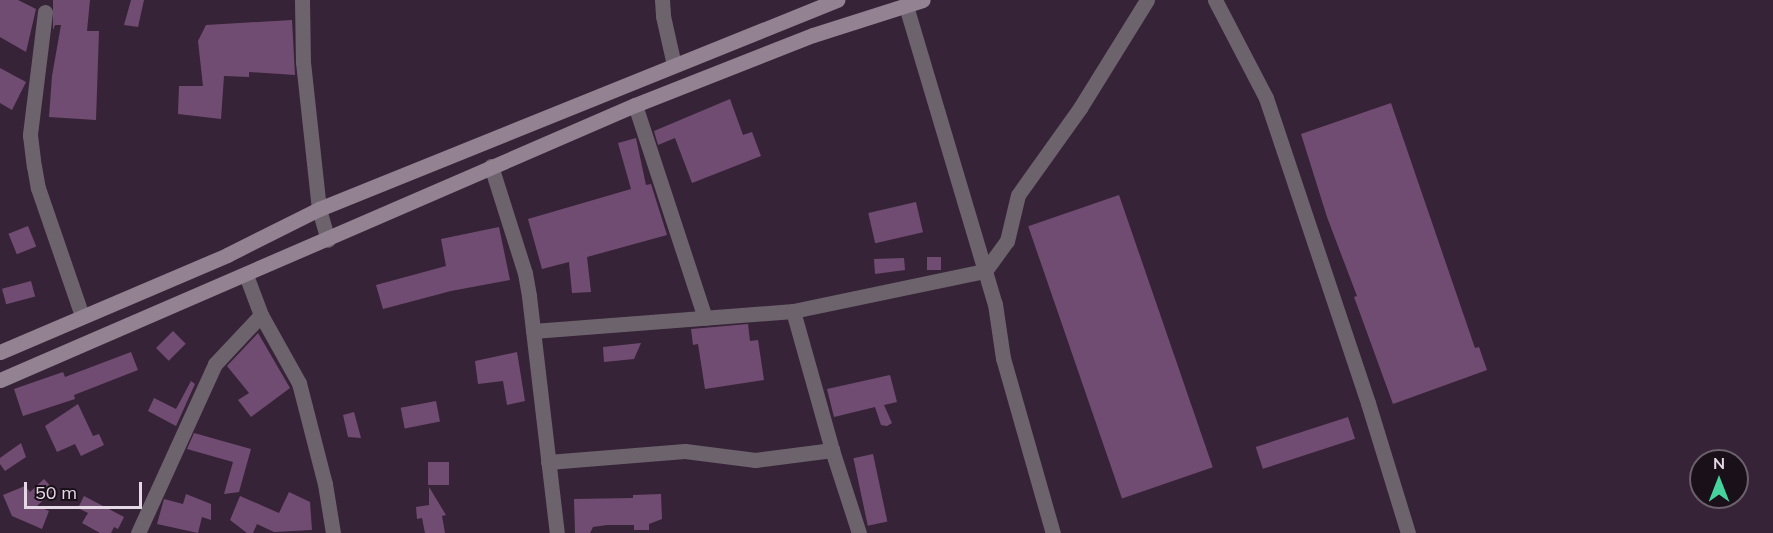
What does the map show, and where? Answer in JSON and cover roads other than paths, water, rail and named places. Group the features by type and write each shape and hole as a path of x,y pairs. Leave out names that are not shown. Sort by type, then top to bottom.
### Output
{"main road":[{"path":"0,352 227,255 318,209 837,0"},
{"path":"0,380 328,240 490,166 635,105 813,35 923,0"}],"street":[{"path":"302,0 303,62 318,209 328,240"},
{"path":"533,331 793,311 985,271 1007,242 1018,195 1080,108 1147,0"},
{"path":"1215,0 1266,98 1408,533"},
{"path":"661,1 674,65"},
{"path":"906,6 995,304 1003,358 1053,533"},
{"path":"45,12 30,135 38,188 82,316"},
{"path":"635,105 705,318"},
{"path":"490,166 525,273 557,533"},
{"path":"246,275 261,315 299,383 325,484 333,533"},
{"path":"793,311 832,450 860,533"},
{"path":"138,533 215,364 261,315"},
{"path":"548,462 685,451 755,460 832,450"}]}
